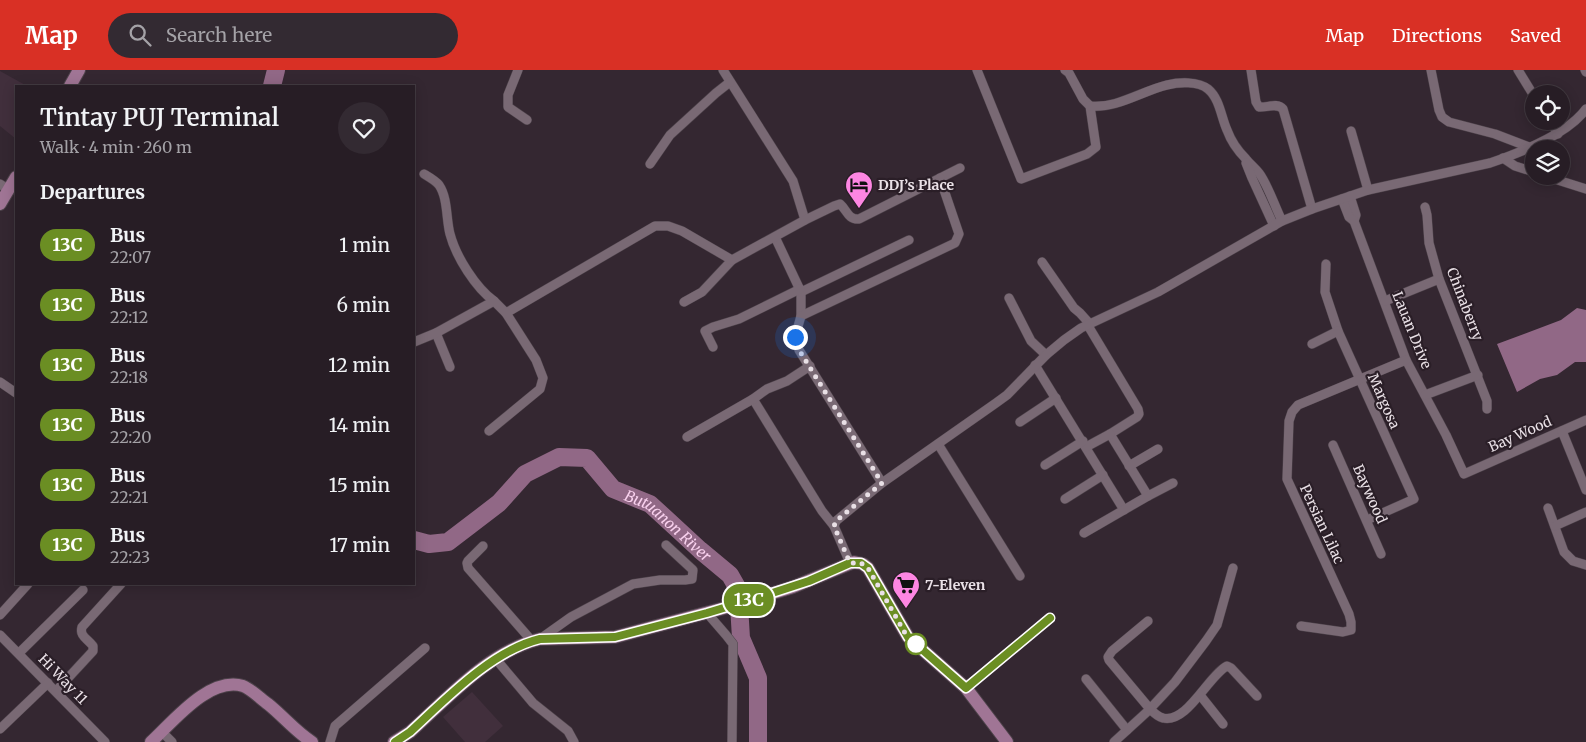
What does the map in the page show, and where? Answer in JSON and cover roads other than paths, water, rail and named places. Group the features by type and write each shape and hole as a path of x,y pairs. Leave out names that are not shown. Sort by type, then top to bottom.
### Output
{"main road":[{"path":"71,85 79,70"},
{"path":"0,204 5,187 15,178"},
{"path":"394,742 410,732 495,658 536,640 615,637 707,613 793,587 855,563 868,568 908,637 966,688 1006,742"},
{"path":"151,742 197,699 219,687 232,685 244,686 312,742"}],"street":[{"path":"518,70 508,95 508,107 527,120"},
{"path":"722,70 793,181 805,220"},
{"path":"977,70 1021,179 1087,154 1096,147 1090,106 1083,99 1065,70"},
{"path":"1251,70 1256,102 1259,106 1277,105 1283,110 1312,209"},
{"path":"1431,70 1442,117 1449,122 1495,134 1525,145"},
{"path":"1518,70 1527,85"},
{"path":"650,164 670,135 730,82"},
{"path":"1090,106 1110,105 1177,83 1197,84 1207,88 1218,102 1227,131 1233,143 1259,174 1278,224"},
{"path":"1545,140 1558,134 1586,109"},
{"path":"1556,130 1558,134"},
{"path":"1351,131 1368,190"},
{"path":"834,526 836,521 882,483 1002,399 1046,355 1088,324 1158,292 1278,224 1312,209 1368,190 1490,163 1525,149"},
{"path":"1503,158 1515,166 1525,169"},
{"path":"684,302 702,292 732,260 805,220 840,204 850,218 858,219 960,168"},
{"path":"424,174 440,186 445,200 450,236 460,259 483,293 506,313 536,360 543,378 540,389 489,430"},
{"path":"801,316 955,243 959,234 940,178"},
{"path":"1570,184 1586,189"},
{"name":"Lauan Drive","path":"1346,197 1349,217 1354,221 1406,360 1446,435 1464,474"},
{"name":"Chinaberry","path":"1425,207 1429,243 1438,279 1488,401 1487,409"},
{"path":"506,313 655,226 668,226 682,231 732,260"},
{"path":"775,237 800,290 801,316 795,337 799,350 882,483"},
{"path":"713,347 705,331 713,326 739,319 909,240"},
{"path":"1042,262 1074,308 1088,324 1138,409 1139,414 1110,434 1084,444 1045,465"},
{"name":"Margosa","path":"1326,264 1326,292 1338,331 1414,499 1368,520"},
{"path":"1385,301 1438,279"},
{"path":"1009,298 1031,341 1046,355"},
{"path":"415,342 436,333 494,301"},
{"path":"1312,344 1338,331"},
{"path":"436,333 450,367"},
{"name":"Persian Lilac","path":"1301,626 1343,632 1351,630 1349,614 1287,479 1289,420 1292,412 1298,406 1406,360"},
{"path":"1036,365 1124,510"},
{"path":"687,437 767,389 787,381 810,366"},
{"path":"1425,395 1478,375"},
{"path":"0,382 15,392"},
{"path":"1020,422 1056,398"},
{"path":"753,399 822,511 834,526 855,563"},
{"name":"Bay Wood","path":"1464,474 1586,420"},
{"path":"1562,431 1586,490"},
{"path":"1110,434 1148,496"},
{"path":"938,444 1020,576"},
{"name":"Baywood","path":"1333,446 1382,554"},
{"path":"1129,466 1158,449"},
{"path":"1065,499 1103,475"},
{"path":"1084,534 1173,483"},
{"path":"1548,508 1564,552 1573,561 1586,565"},
{"path":"1555,526 1586,512"},
{"path":"482,546 468,561 468,568 536,640 571,617 633,584 660,580 692,579 693,570 666,545"},
{"path":"1114,742 1150,709 1186,668 1217,625 1233,568"},
{"path":"0,615 27,585"},
{"path":"56,691 93,651 93,646 82,635 82,627 120,585"},
{"path":"19,653 83,590"},
{"path":"707,613 733,644 732,742"},
{"path":"1148,621 1112,651 1108,657 1150,709 1161,718 1175,717 1200,695 1220,671 1227,666 1232,668 1257,696"},
{"name":"Hi Way 11","path":"2,641 19,653 105,742"},
{"path":"330,742 335,726 425,648"},
{"path":"495,658 533,703 568,731 574,742"},
{"path":"1086,679 1127,730"},
{"path":"0,729 48,684"},
{"path":"1200,695 1223,724"},
{"path":"162,732 172,742"}],"waterway":[{"name":"Butuanon River","path":"272,85 276,70"},
{"name":"Butuanon River","path":"415,540 429,544 448,542 499,503 525,474 559,457 587,458 613,489 650,504 730,575 738,589 741,638 758,678 758,742"}],"place":[{"name":"DDJ’s Place","path":"859,209"},
{"name":"7-Eleven","path":"906,609"}]}
